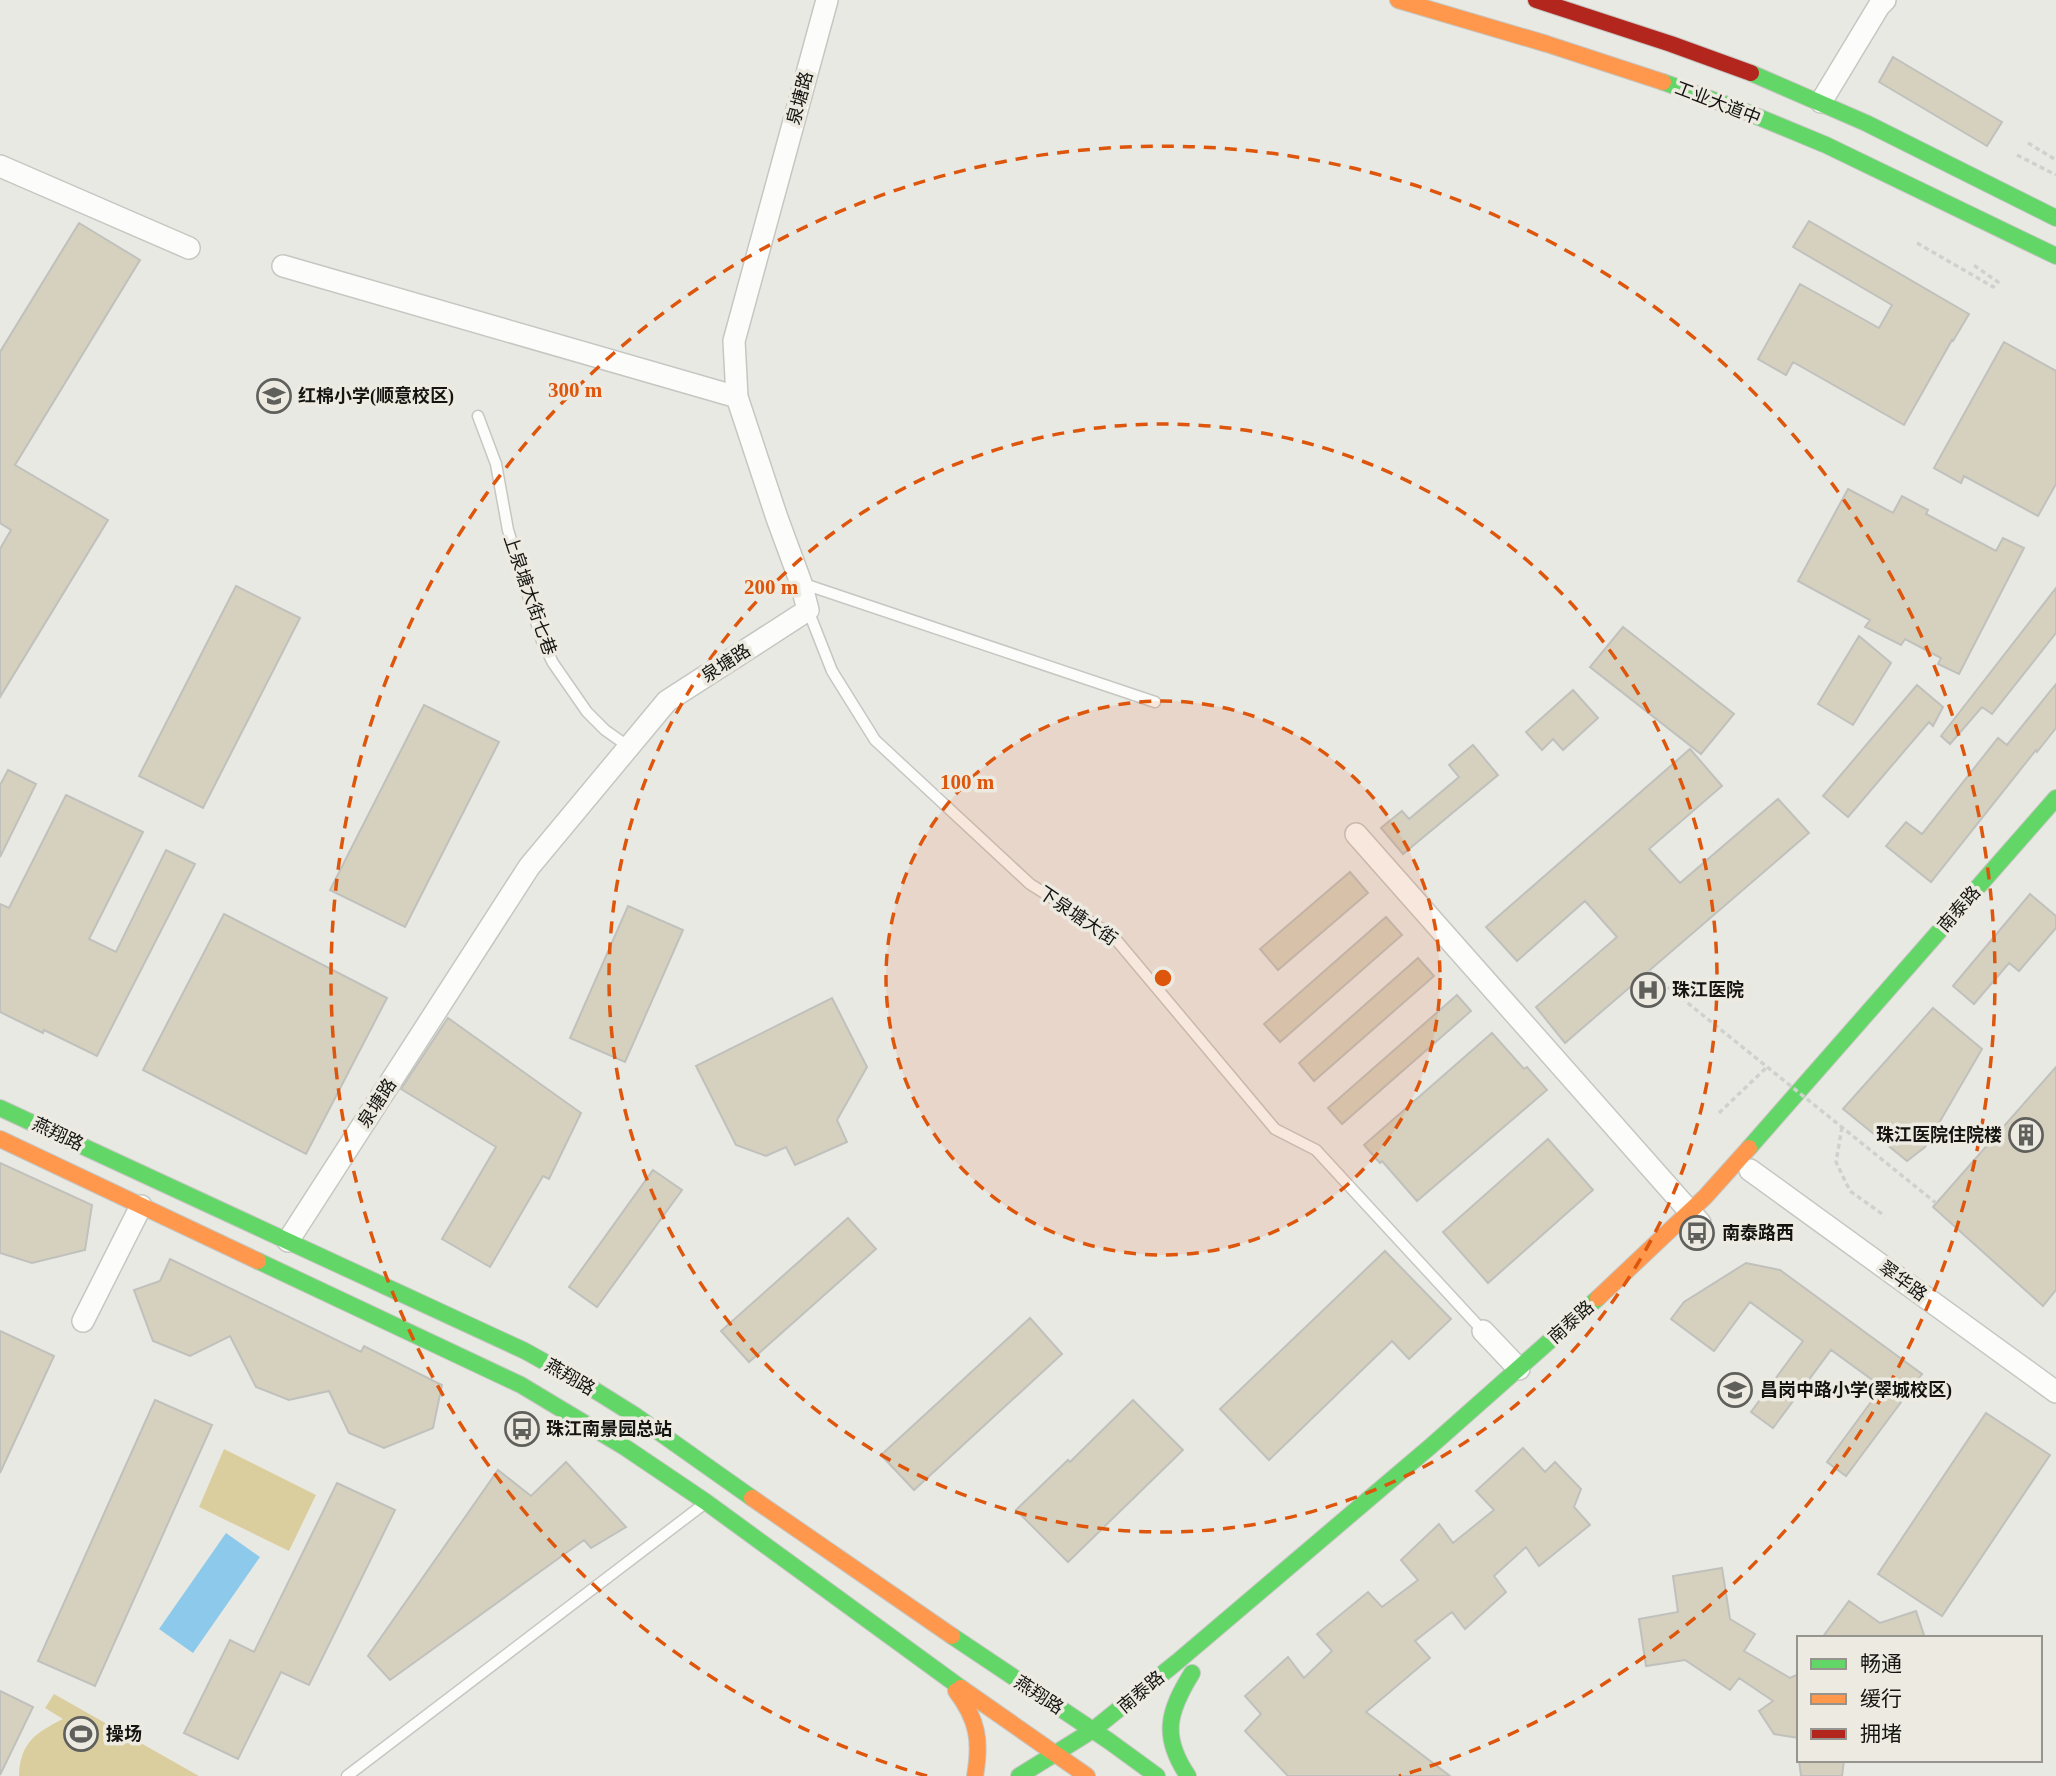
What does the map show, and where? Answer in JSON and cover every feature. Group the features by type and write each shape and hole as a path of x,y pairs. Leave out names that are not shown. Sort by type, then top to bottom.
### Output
{"main road":[{"name":"工业大道中","path":"1398,0 1542,41 1646,75 1788,129 1913,184 2025,241"},
{"path":"1536,0 1725,62 1821,102 2056,218"},
{"path":"2025,241 2056,256"},
{"path":"2025,241 2056,262"},
{"name":"南泰路","path":"1692,1224 1759,1137 2056,798"},
{"name":"南泰路","path":"1019,1776 1093,1730 1287,1569 1580,1315 1692,1224 1750,1170 2056,818"},
{"name":"燕翔路","path":"0,1108 524,1351 588,1386 636,1416 1157,1776"},
{"name":"燕翔路","path":"0,1139 521,1385 626,1448 706,1502 945,1677 1087,1776"},
{"name":"南泰路","path":"1162,1698 1196,1669 1178,1695 1168,1737 1172,1752 1188,1776"},
{"path":"945,1677 975,1718 979,1759 975,1776"},
{"name":"南泰路","path":"1056,1776 1126,1728"}],"street":[{"name":"泉塘路","path":"288,1241 529,867 667,701 808,610 737,397 734,341 827,0"},
{"path":"1821,102 1885,0"},
{"path":"0,166 189,248"},
{"path":"283,266 737,397"},
{"path":"1356,834 1692,1224"},
{"name":"翠华路","path":"1750,1170 2056,1392"},
{"path":"83,1321 141,1206"},
{"path":"1483,1331 1518,1369"},
{"path":"987,1706 1009,1675"}],"lane":[{"name":"上泉塘大街七巷","path":"478,416 496,464 508,530 542,642 553,663 587,712 605,730 629,747"},
{"path":"801,583 1155,702"},
{"name":"下泉塘大街","path":"808,610 832,671 875,740 1030,884 1113,936 1275,1129 1316,1150 1483,1331"},
{"path":"347,1776 706,1502"}],"path":[{"path":"2028,143 2056,160"},
{"path":"2017,155 2056,175"},
{"path":"1917,243 1993,288 1998,282 1972,264"},
{"path":"1648,971 1936,1203"},
{"path":"1720,1113 1767,1067"},
{"path":"1842,1127 1836,1163 1850,1191 1885,1216"}],"shaded area":[{"path":"224,1449 316,1495 289,1551 199,1507"},
{"name":"操场","path":"54,1694 199,1776 19,1776 22,1755 31,1740 63,1719 45,1708"}],"water":[{"path":"226,1533 260,1557 193,1653 159,1629"}],"building":[{"path":"1893,57 2002,122 1987,146 1879,82"},
{"path":"1809,221 1969,314 1904,425 1793,362 1786,375 1758,359 1800,284 1879,328 1892,305 1793,247"},
{"path":"79,223 140,260 15,465 108,520 0,697 0,549 11,530 0,523 0,352"},
{"path":"2004,342 2056,371 2056,484 2038,516 1964,476 1961,483 1934,468"},
{"path":"1848,489 1893,513 1902,496 1928,510 1926,514 1996,551 2003,538 2024,548 1959,674 1938,664 1941,658 1905,639 1901,645 1865,627 1870,620 1798,581"},
{"path":"236,586 300,618 203,808 139,776"},
{"path":"2056,588 2056,633 1992,714 1982,707 1950,744 1941,736"},
{"path":"1623,627 1734,714 1701,754 1590,667"},
{"path":"1859,636 1891,663 1853,725 1818,704"},
{"path":"2056,684 2056,728 1931,882 1886,846 1906,822 1922,834 1998,738 2007,745"},
{"path":"1917,685 1943,707 1933,726 1929,722 1848,817 1823,796"},
{"path":"1573,690 1598,718 1563,750 1553,739 1542,750 1526,732"},
{"path":"424,705 499,742 405,927 330,890"},
{"path":"1473,745 1498,775 1403,854 1381,828 1402,811 1409,819 1459,777 1449,765"},
{"path":"1690,749 1722,786 1649,849 1680,883 1778,799 1809,833 1565,1043 1536,1007 1617,937 1585,901 1517,961 1486,927"},
{"path":"8,770 36,784 0,857 0,785"},
{"path":"66,795 143,832 89,939 116,952 166,850 195,864 97,1056 0,1012 0,904 9,908"},
{"path":"1350,872 1368,893 1278,970 1260,949"},
{"path":"2030,894 2056,916 2056,928 2019,971 2009,963 1974,1004 1953,986"},
{"path":"628,906 683,930 625,1062 570,1038"},
{"path":"224,914 387,998 306,1154 143,1070"},
{"path":"1386,917 1402,935 1280,1042 1264,1024"},
{"path":"1418,958 1434,976 1314,1081 1299,1063"},
{"path":"1457,995 1471,1011 1342,1124 1328,1108"},
{"path":"832,998 867,1067 837,1120 847,1142 795,1165 786,1147 766,1156 736,1145 696,1066"},
{"path":"1933,1008 1982,1049 1925,1147 1907,1161 1843,1109"},
{"path":"448,1018 581,1113 549,1179 543,1176 490,1267 442,1239 496,1147 401,1089"},
{"path":"1492,1033 1547,1090 1417,1201 1364,1145"},
{"name":"珠江医院住院楼","path":"2056,1067 2056,1290 2043,1306 1933,1207"},
{"path":"1548,1139 1593,1190 1488,1283 1443,1232"},
{"path":"0,1163 92,1205 85,1250 32,1263 0,1253"},
{"path":"653,1170 682,1190 597,1307 569,1287"},
{"path":"848,1218 876,1249 749,1362 721,1331"},
{"path":"1385,1251 1451,1319 1409,1359 1392,1341 1269,1460 1220,1409"},
{"path":"170,1259 361,1352 364,1346 442,1385 433,1428 384,1448 349,1433 329,1391 289,1400 256,1387 230,1336 190,1356 153,1341 134,1290 160,1281"},
{"path":"1746,1263 1780,1270 1922,1374 1846,1476 1827,1462 1882,1387 1831,1350 1773,1428 1751,1412 1803,1341 1750,1302 1714,1351 1671,1319 1684,1302"},
{"path":"1030,1318 1062,1354 914,1490 881,1455"},
{"path":"0,1331 54,1356 0,1473"},
{"path":"155,1400 212,1425 95,1686 38,1661"},
{"path":"1133,1400 1183,1450 1068,1562 1016,1510"},
{"path":"1986,1413 2050,1455 1942,1616 1878,1574"},
{"path":"1523,1448 1545,1472 1555,1462 1581,1489 1574,1507 1590,1525 1539,1566 1526,1547 1494,1576 1506,1592 1465,1629 1452,1612 1415,1641 1430,1658 1366,1712 1450,1776 1288,1776 1245,1731 1261,1714 1245,1696 1288,1657 1304,1678 1332,1651 1317,1634 1368,1592 1382,1607 1418,1580 1401,1560 1439,1524 1453,1543 1494,1510 1476,1491"},
{"path":"566,1462 626,1527 591,1548 584,1540 390,1680 368,1656 498,1470 531,1496"},
{"path":"337,1483 395,1510 309,1685 281,1672 238,1759 184,1733 230,1640 254,1652"},
{"path":"1722,1568 1730,1619 1755,1634 1744,1651 1790,1678 1797,1675 1797,1738 1774,1734 1759,1711 1773,1701 1739,1678 1730,1690 1685,1660 1646,1666 1639,1619 1678,1612 1673,1576"},
{"path":"1849,1601 1880,1623 1916,1611 1924,1636 1823,1636"},
{"path":"0,1691 33,1707 0,1775"},
{"path":"1799,1762 1844,1762 1842,1776 1801,1776"}],"traffic: fast":[{"path":"1751,73 1866,123 2056,218"},
{"path":"1663,82 1744,111 1826,145 2056,256"},
{"path":"1749,1148 2056,798"},
{"path":"0,1108 525,1351 636,1416 752,1498"},
{"path":"258,1261 521,1385 626,1448 706,1502 961,1688"},
{"path":"1019,1776 1093,1730 1177,1662 1431,1446 1598,1298"},
{"path":"952,1636 1157,1776"},
{"path":"1188,1776 1174,1749 1171,1724 1177,1700 1192,1673"}],"traffic: slow":[{"path":"1398,0 1663,82"},
{"path":"0,1139 258,1261"},
{"path":"1598,1298 1705,1197 1749,1148"},
{"path":"752,1498 952,1636"},
{"path":"961,1688 1087,1776"},
{"path":"956,1691 969,1712 976,1731 978,1752 975,1776"}],"traffic: jam":[{"path":"1536,0 1751,73"}],"place":[{"name":"红棉小学(顺意校区)","path":"274,396"},
{"name":"珠江医院","path":"1648,990"},
{"name":"珠江医院住院楼","path":"2026,1135"},
{"name":"南泰路西","path":"1697,1233"},
{"name":"昌岗中路小学(翠城校区)","path":"1735,1390"},
{"name":"珠江南景园总站","path":"522,1429"},
{"name":"操场","path":"81,1734"}]}
